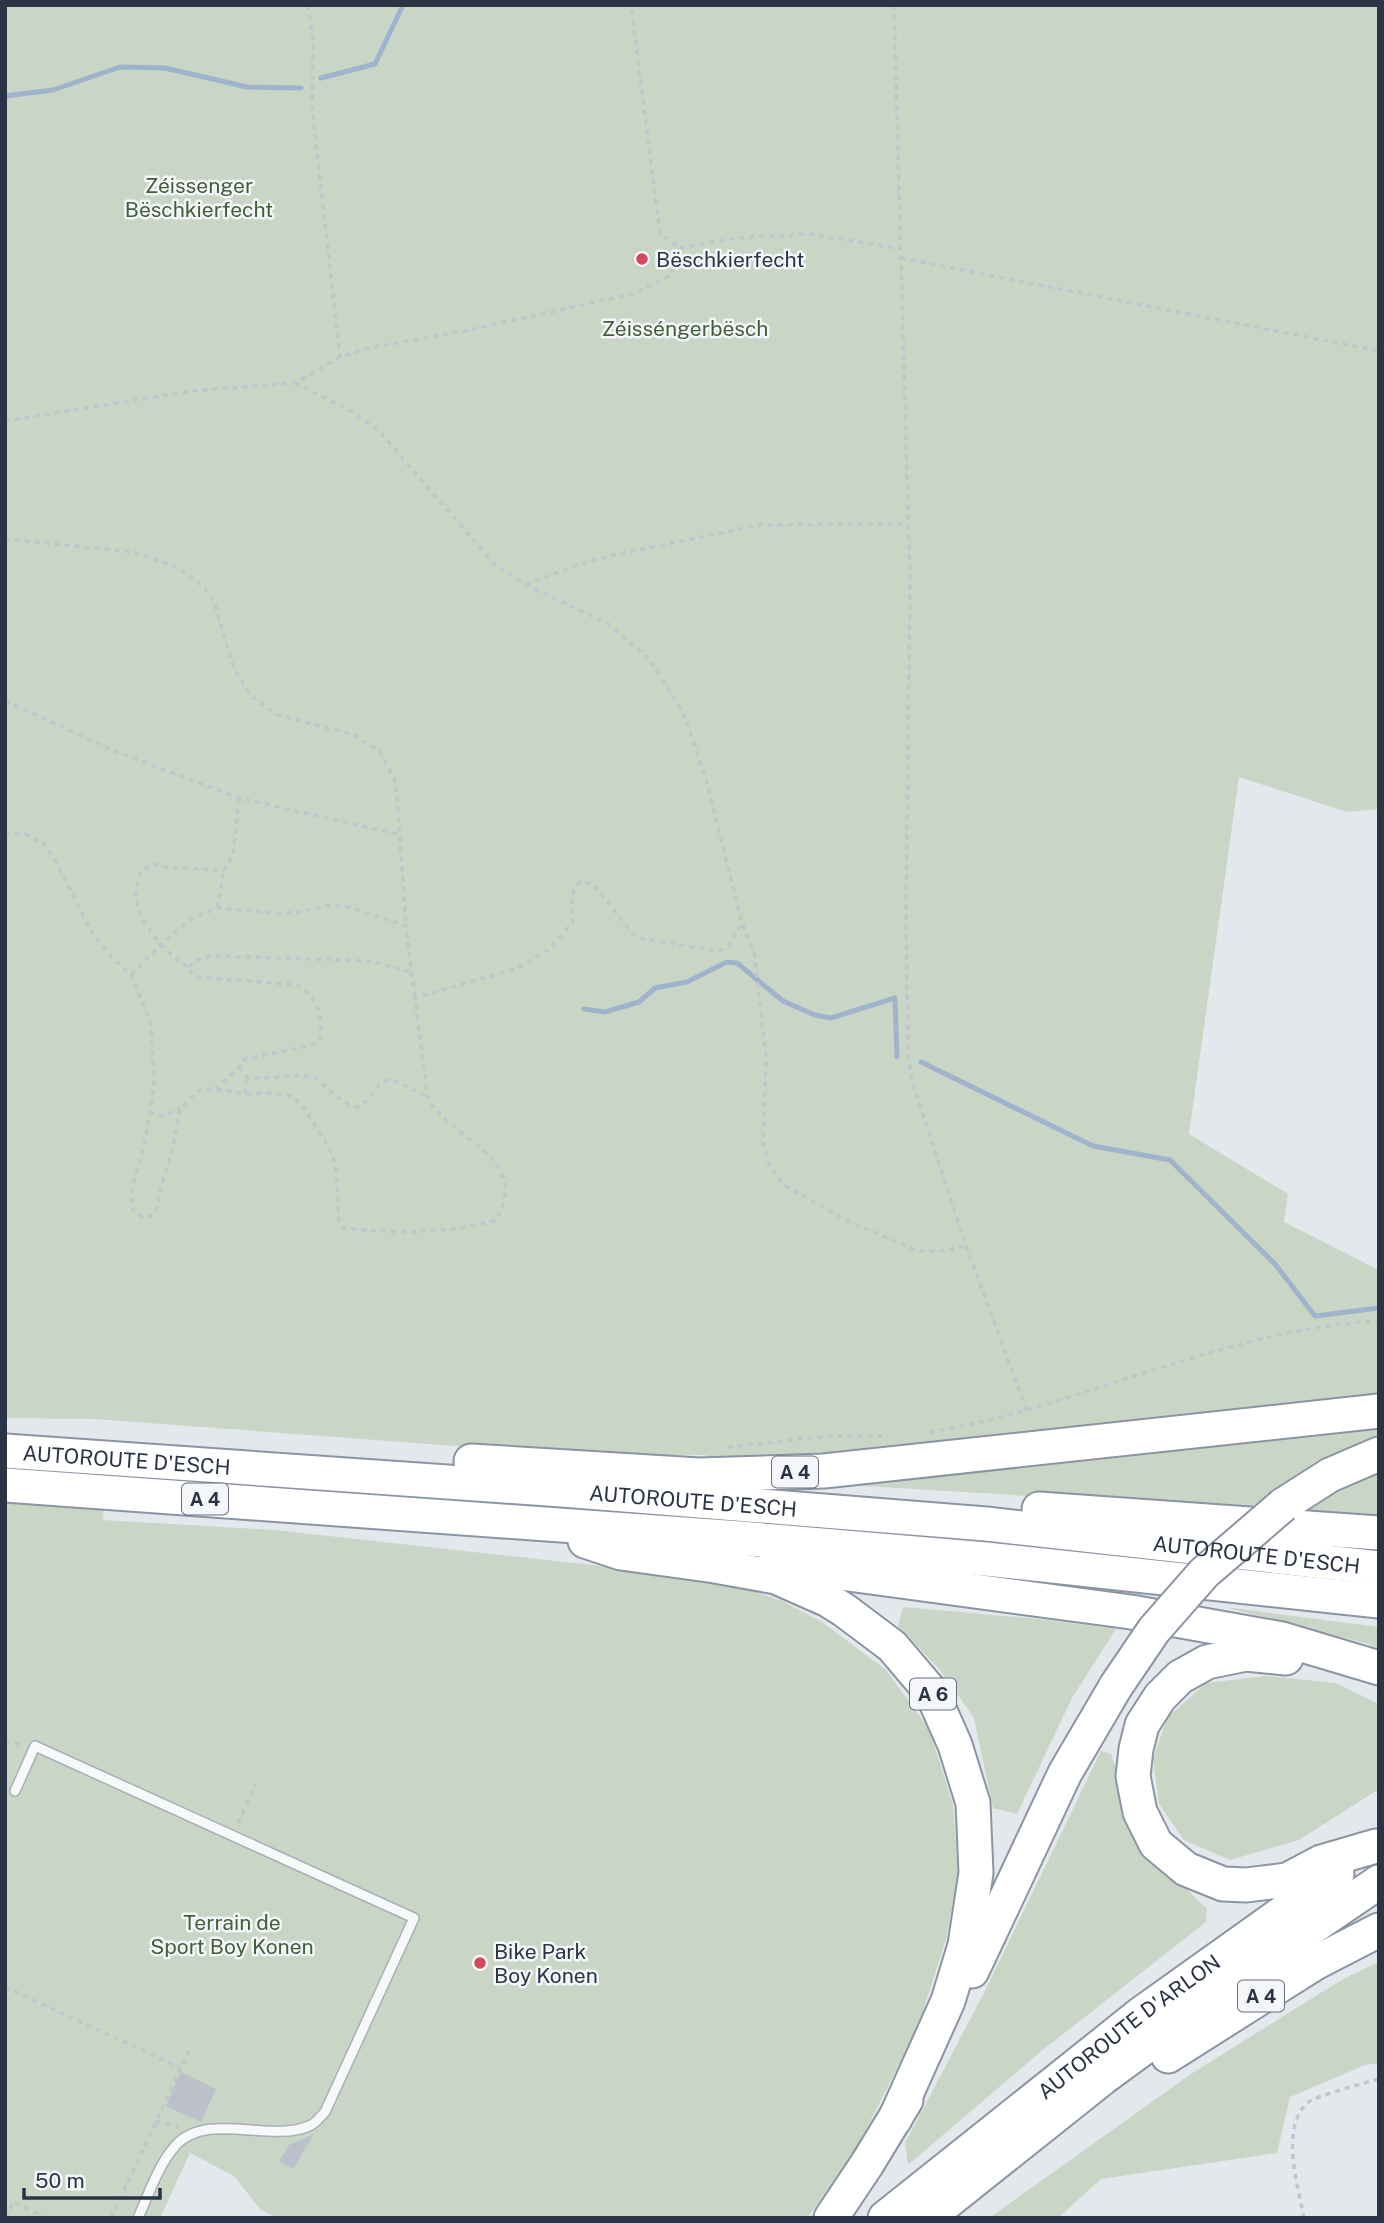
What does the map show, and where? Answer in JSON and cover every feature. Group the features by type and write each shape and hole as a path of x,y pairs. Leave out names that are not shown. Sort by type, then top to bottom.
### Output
{"highway":[{"name":"A 4","path":"209,1464 282,1451 699,1475 824,1471 1379,1411"},
{"name":"AUTOROUTE D'ESCH","path":"5,1451 562,1490 986,1524 1379,1568"},
{"name":"A 6","path":"831,2218 895,2119 943,2035 1065,1773 1116,1686 1154,1630 1204,1573 1283,1505 1330,1475 1379,1454"},
{"name":"A 4","path":"562,1490 671,1483 851,1498 1204,1519 1379,1533"},
{"name":"AUTOROUTE D'ESCH","path":"5,1485 986,1559 1379,1601"},
{"name":"A 6","path":"533,1524 621,1553 776,1577 844,1610 892,1646 932,1693 955,1745 972,1803 976,1873 965,1945 948,2001 895,2119"},
{"path":"533,1524 626,1545 1131,1612 1282,1639 1379,1668"},
{"path":"1378,1845 1321,1862 1287,1880 1246,1885 1223,1884 1186,1869 1156,1843 1140,1812 1133,1776 1142,1725 1160,1697 1180,1677 1207,1661 1246,1654 1304,1660 1379,1685"},
{"name":"AUTOROUTE D'ARLON","path":"885,2218 1142,2013 1245,1937 1378,1845"},
{"name":"AUTOROUTE D'ARLON","path":"928,2218 1104,2077 1264,1960 1379,1882"},
{"name":"A 4","path":"1104,2077 1148,2069 1314,1963 1379,1930"}],"lane":[{"path":"15,1791 35,1746 414,1918 325,2112 311,2126 293,2131 218,2129 197,2132 177,2144 162,2165 138,2218"}],"path":[{"path":"309,5 313,40 312,107 340,357"},
{"path":"631,5 660,233 680,248 737,239 810,234 901,249"},
{"path":"894,5 910,585 906,914 908,1055 912,1081 966,1246 1027,1411"},
{"path":"5,421 192,391 295,383 340,357 369,348 465,331 636,293 671,275 680,248"},
{"path":"901,258 1379,351"},
{"path":"295,383 353,412 382,433 494,564 526,585 607,623 649,659 684,714 706,779 743,923 754,952 766,1057 764,1145 770,1166 784,1185 850,1222 918,1251 941,1251 966,1246"},
{"path":"526,585 574,566 614,555 760,526 909,524"},
{"path":"5,539 133,552 177,567 200,583 213,598 234,669 252,697 278,715 354,735 380,752 396,783 406,926 428,1098"},
{"path":"5,701 117,752 239,798 401,835"},
{"path":"217,908 224,870 233,855 239,798"},
{"path":"5,833 24,833 44,844 58,865 92,933 131,975 151,1023 154,1087 145,1142 131,1192 132,1209 142,1217 152,1216 157,1208 180,1109"},
{"path":"189,967 178,962 143,919 137,904 136,886 141,871 154,864 169,868 224,870"},
{"path":"415,998 518,968 549,949 573,922 573,891 581,881 594,885 632,933 643,939 718,951 728,947 743,923"},
{"path":"131,975 189,920 217,908 277,913 301,912 328,905 349,907 406,926"},
{"path":"215,1088 239,1068 245,1059 313,1045 320,1039 318,1007 310,993 298,985 203,979 191,973 191,962 213,956 371,961 411,972"},
{"path":"149,1113 162,1116 180,1109 197,1091 215,1088 245,1094 270,1093 290,1096 302,1105 332,1153 336,1170 339,1222 344,1228 379,1232 450,1230 496,1220 503,1207 505,1186 500,1170 481,1147 438,1112 428,1098 398,1082 387,1080 377,1086 367,1103 356,1107 344,1102 315,1079 297,1076 247,1077 239,1068"},
{"path":"245,1094 247,1077"},
{"path":"928,1432 962,1427 1027,1411 1223,1349 1299,1331 1353,1322 1379,1321"},
{"path":"720,1448 831,1436 893,1436"},
{"path":"232,1835 256,1784"},
{"path":"5,1987 181,2068"},
{"path":"111,2218 189,2051"},
{"path":"1304,2218 1293,2149 1294,2124 1308,2102 1379,2079"},
{"path":"6,2218 13,2202 47,2218"}],"green space":[{"path":"5,5 1379,5 1379,809 1347,812 1239,777 1189,1134 1288,1194 1284,1222 1379,1270 1379,1438 1317,1461 1242,1513 814,1483 704,1455 680,1455 657,1461 95,1419 5,1418"},
{"path":"1379,1466 1379,1521 1299,1515 1319,1501"},
{"name":"Terrain de Sport Boy Konen","path":"5,1503 104,1509 103,1520 275,1530 592,1565 731,1584 782,1601 822,1622 886,1670 929,1729 953,1804 958,1874 946,1939 918,2027 853,2155 807,2218 276,2218 260,2209 234,2176 190,2153 160,2218 5,2218"},
{"path":"903,1607 1116,1629 1072,1698 1017,1814 993,1808 974,1718 940,1670 898,1626"},
{"path":"1224,1607 1379,1627 1379,1649 1368,1644"},
{"path":"1267,1676 1336,1683 1379,1704 1379,1789 1299,1840 1230,1860 1184,1840 1159,1804 1153,1759 1167,1718 1206,1683"},
{"path":"1101,1751 1111,1754 1137,1824 1172,1875 1207,1909 1206,1922 1039,2053 908,2165 905,2143 983,1995"},
{"path":"1379,1962 1379,2063 1365,2065 1290,2097 1277,2153 1101,2179 1058,2218 989,2218 1194,2072 1343,1979"}],"building":[{"name":"Bëschkierfecht","path":"642,250 648,253 651,259 648,265 642,268 636,265 633,259 636,253"},
{"path":"181,2072 216,2089 201,2122 166,2106"},
{"path":"314,2134 293,2169 279,2161 289,2145"}],"waterway":[{"path":"321,78 375,64 403,5"},
{"path":"5,96 53,90 120,67 165,68 247,87 301,88"},
{"path":"584,1009 605,1012 639,1002 655,988 687,982 727,962 737,963 783,1001 815,1015 831,1018 895,998 897,1057"},
{"path":"921,1062 1093,1146 1170,1160 1275,1264 1315,1316 1379,1308"}],"place":[{"name":"Bëschkierfecht","path":"642,259"},
{"name":"Bike Park Boy Konen","path":"480,1963"}],"park label":[{"name":"Zéissenger Bëschkierfecht","path":"199,197"},
{"name":"Zéisséngerbësch","path":"685,328"}]}
